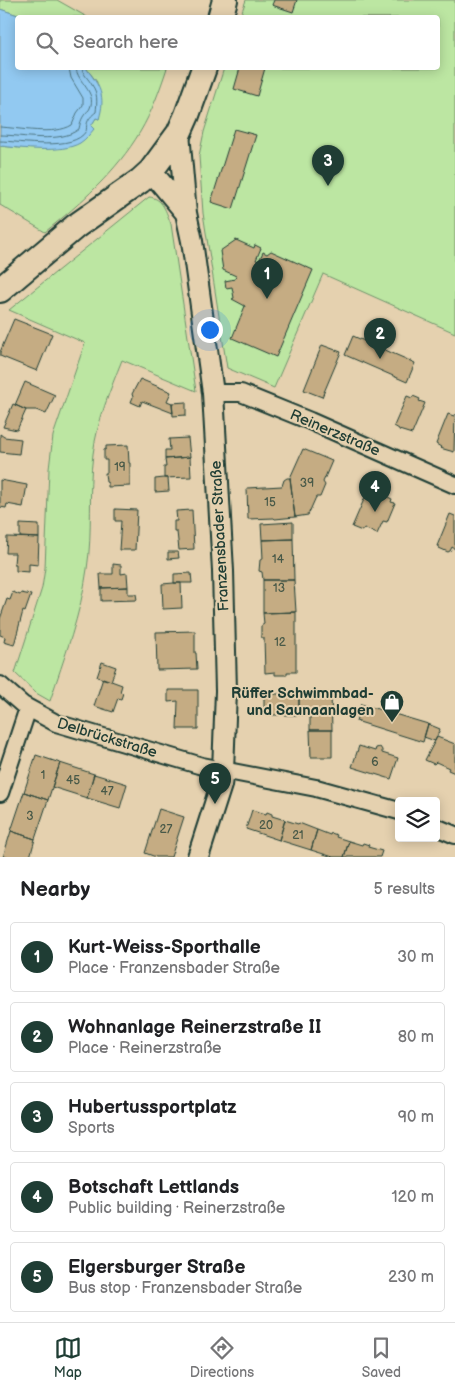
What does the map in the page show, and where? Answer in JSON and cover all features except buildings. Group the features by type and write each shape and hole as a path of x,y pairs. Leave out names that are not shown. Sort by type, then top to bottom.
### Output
{"main road":[{"path":"204,15 208,0"},
{"path":"221,15 225,0"},
{"path":"0,290 76,226 140,181 180,90 186,70"},
{"path":"150,161 179,132 203,70"}],"street":[{"name":"Franzensbader Straße","path":"179,132 186,213 192,241 213,392 223,571 226,691 223,771 221,785 198,857"},
{"name":"Franzensbader Straße","path":"150,161 186,213"},
{"name":"Reinerzstraße","path":"213,392 241,393 310,421 455,485"},
{"name":"Delbrückstraße","path":"0,685 28,708 56,723 178,760 223,771 316,788 395,811"},
{"path":"0,793 28,708"},
{"path":"440,828 455,834"}],"green space":[{"path":"0,0 57,0 83,15 18,15 0,9"},
{"path":"246,0 455,0 455,333 323,274 274,388 227,368 203,213 199,156 204,132 223,70 440,70 440,15 241,15"},
{"path":"88,70 166,70 148,117 131,146 97,186 45,232 0,205 0,146 20,148 94,129 91,126 96,118 99,119 97,82"},
{"path":"149,197 161,203 166,210 171,224 196,391 122,360 104,406 95,442 91,483 89,555 81,603 50,701 36,693 15,673 42,588 45,568 49,469 53,436 85,343 9,310"}],"water":[{"path":"0,9 18,15 15,15 15,70 88,70 98,86 102,104 99,119 96,118 91,126 94,129 80,143 52,149 0,146"}],"place":[{"name":"Hubertussportplatz","path":"328,186"},
{"name":"Kurt-Weiss-Sporthalle","path":"267,299"},
{"name":"Wohnanlage Reinerzstraße II","path":"380,359"},
{"name":"Botschaft Lettlands","path":"375,512"},
{"name":"Rüffer Schwimmbad- und Saunaanlagen","path":"392,723"},
{"name":"Elgersburger Straße","path":"215,804"}]}
